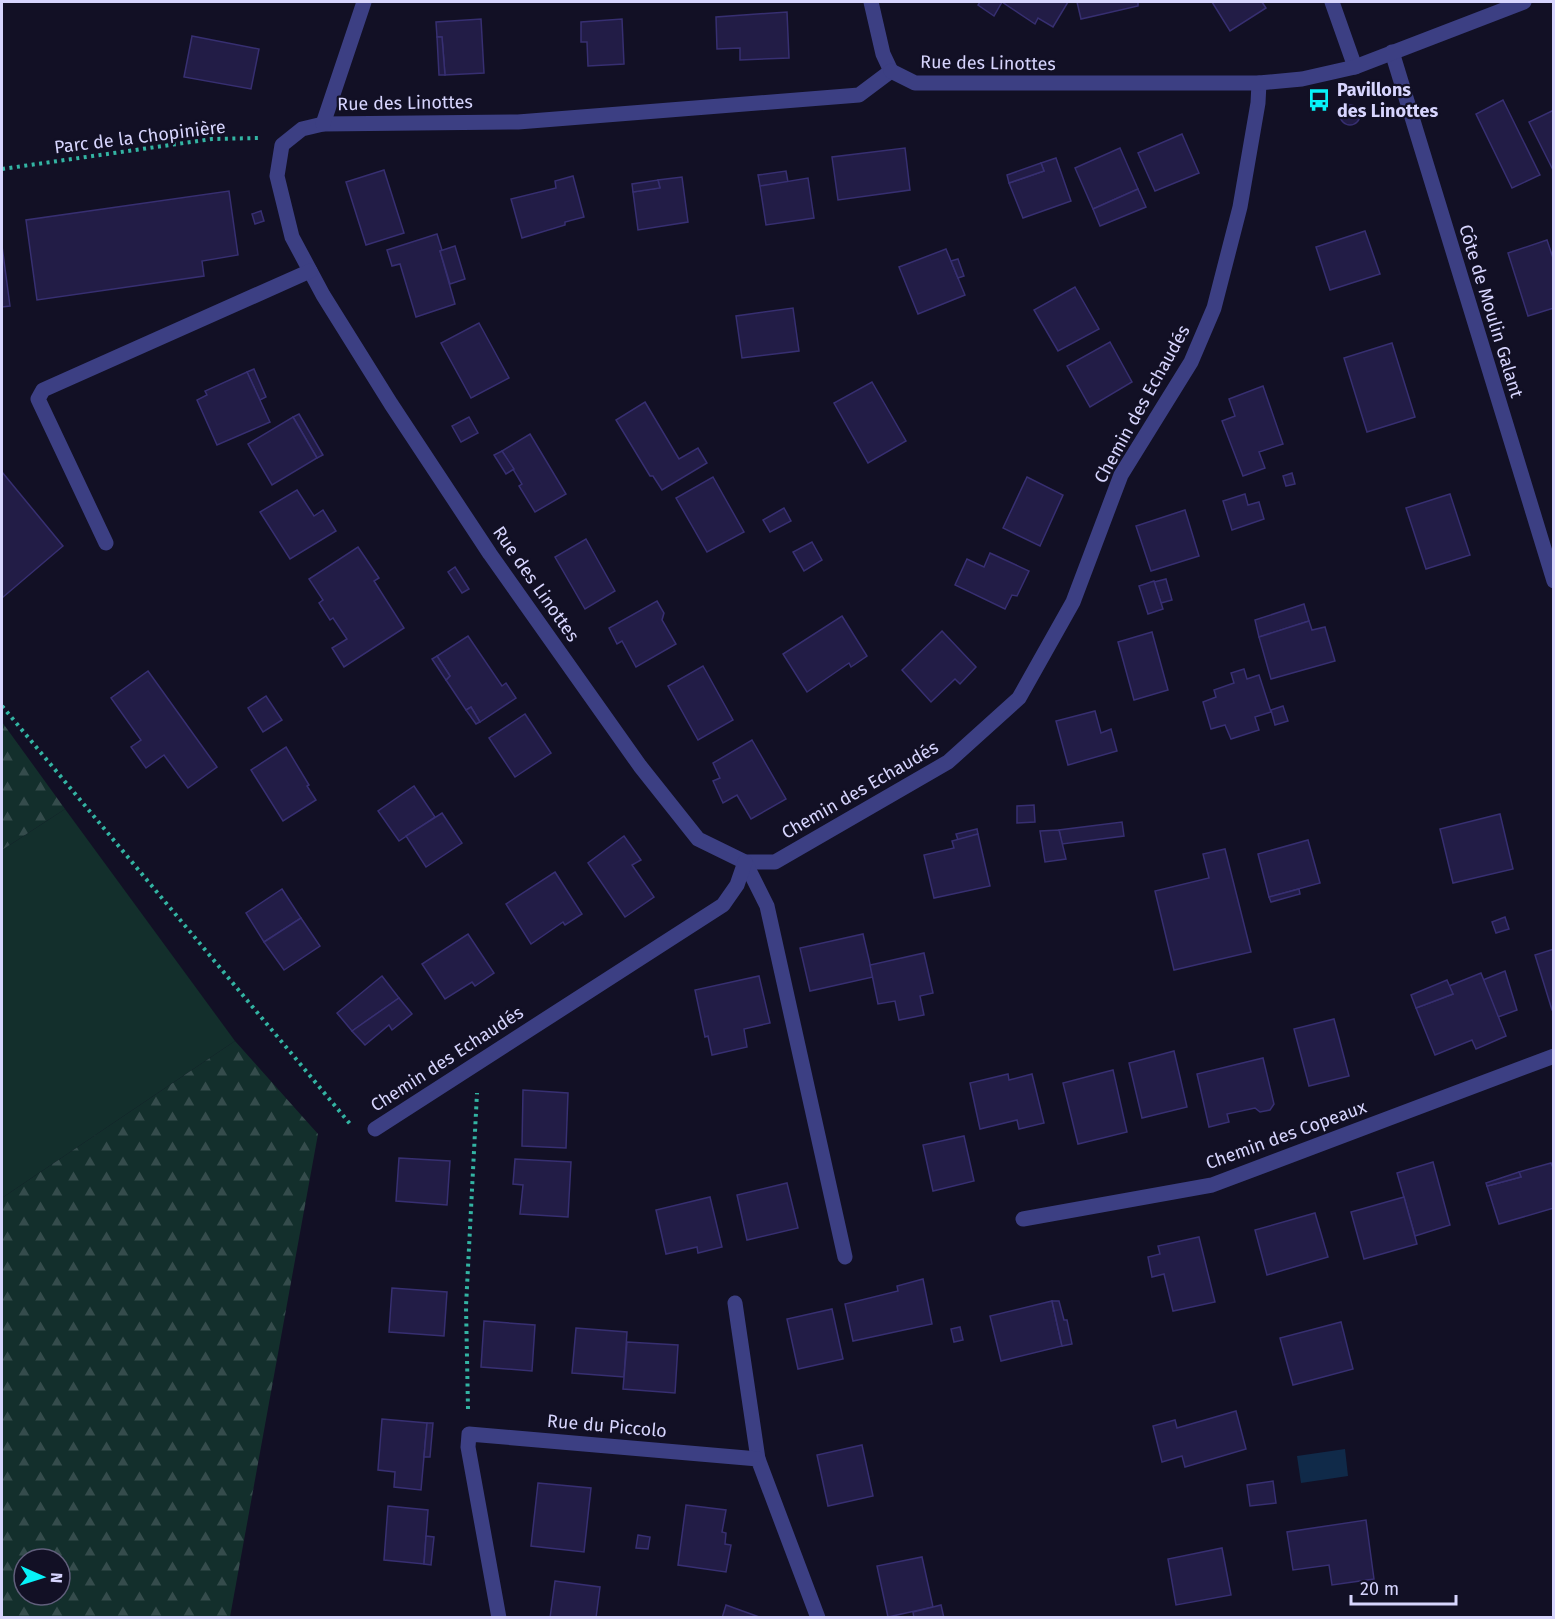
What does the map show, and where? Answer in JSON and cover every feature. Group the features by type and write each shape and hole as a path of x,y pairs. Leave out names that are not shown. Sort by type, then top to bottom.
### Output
{"street":[{"path":"323,124 364,2"},
{"path":"871,2 883,54 891,71"},
{"path":"1332,2 1355,67"},
{"name":"Rue des Linottes","path":"745,862 698,839 640,766 490,554 391,404 310,271 292,237 277,176 282,145 302,129 323,124 518,122 859,95 891,71 915,83 1258,82 1302,79 1355,67 1524,2"},
{"name":"Côte de Moulin Galant","path":"1392,52 1554,581"},
{"name":"Chemin des Echaudés","path":"375,1129 723,905 736,885 745,862 775,862 948,762 1019,698 1073,602 1121,475 1191,362 1214,308 1240,207 1258,103 1258,82"},
{"path":"106,543 39,399 43,390 310,271"},
{"path":"745,862 766,906 845,1257"},
{"name":"Chemin des Copeaux","path":"1023,1219 1212,1185 1554,1056"},
{"path":"735,1303 758,1459 818,1617"},
{"path":"469,1434 468,1447 499,1617"},
{"name":"Rue du Piccolo","path":"469,1434 758,1459"}],"path":[{"name":"Parc de la Chopinière","path":"2,169 212,139 254,137 282,145"},
{"path":"2,706 348,1123 357,1128 375,1129"},
{"path":"469,1434 466,1306 477,1084"}],"green space":[{"path":"2,722 65,809 2,850"},
{"path":"65,809 235,1041 2,1198 2,850"},
{"path":"235,1041 318,1134 230,1617 2,1617 2,1198"}],"water":[{"path":"1345,1449 1348,1476 1301,1483 1297,1456"}],"building":[{"path":"980,2 1002,2 994,16 978,5"},
{"path":"1002,2 1068,2 1053,27 1038,18 1035,24"},
{"path":"1077,2 1138,2 1138,6 1081,19"},
{"path":"1212,2 1262,2 1266,8 1230,31"},
{"path":"787,12 789,58 740,60 740,48 717,49 716,17"},
{"path":"481,19 484,73 445,75 442,37 437,37 436,22"},
{"path":"622,19 624,64 588,66 587,42 581,42 581,22"},
{"path":"192,36 259,49 251,89 184,77"},
{"path":"437,37 442,37 445,75 439,75"},
{"path":"1503,100 1540,175 1512,188 1476,114"},
{"path":"1350,105 1357,108 1360,115 1357,122 1350,125 1343,122 1340,115 1343,108"},
{"path":"1554,110 1554,172 1529,122"},
{"path":"1182,134 1199,173 1155,191 1138,153"},
{"path":"905,148 910,190 838,200 832,157"},
{"path":"1120,148 1138,189 1093,209 1075,168"},
{"path":"1056,158 1071,201 1023,218 1009,183 1044,171 1041,163"},
{"path":"1041,163 1044,171 1009,183 1007,175"},
{"path":"384,170 404,233 366,245 346,182"},
{"path":"786,171 788,182 760,186 758,175"},
{"path":"573,176 584,217 522,238 511,199 556,188 555,181"},
{"path":"682,177 688,222 638,230 633,192 660,188 658,180"},
{"path":"808,178 814,218 766,225 760,186"},
{"path":"658,180 660,188 633,192 632,184"},
{"path":"1138,189 1146,207 1100,226 1093,209"},
{"path":"229,191 238,255 202,261 204,276 37,300 26,220"},
{"path":"261,211 264,221 255,224 252,214"},
{"path":"1365,231 1380,274 1330,290 1316,247"},
{"path":"437,234 455,304 416,317 400,264 392,266 387,250"},
{"path":"1547,240 1554,261 1554,308 1528,316 1508,253"},
{"path":"2,246 10,306 2,307"},
{"path":"455,246 465,279 450,284 440,251"},
{"path":"946,249 965,295 918,314 899,267"},
{"path":"958,259 964,276 958,278 951,261"},
{"path":"1075,287 1099,329 1058,351 1034,310"},
{"path":"793,308 799,351 742,358 736,316"},
{"path":"479,323 509,378 471,398 441,343"},
{"path":"1110,342 1132,382 1090,407 1067,366"},
{"path":"1392,343 1415,417 1367,432 1344,358"},
{"path":"254,369 266,397 260,400 247,372"},
{"path":"247,372 270,422 217,445 197,400 207,395 205,391"},
{"path":"872,382 906,441 868,463 834,403"},
{"path":"1263,386 1283,444 1259,452 1265,468 1243,476 1222,421 1235,416 1229,399"},
{"path":"645,402 679,459 698,448 707,463 662,490 653,476 650,476 616,420"},
{"path":"299,414 323,455 317,458 293,417"},
{"path":"293,417 317,458 272,485 248,444"},
{"path":"469,417 478,433 461,442 452,426"},
{"path":"530,434 566,494 535,512 519,486 522,484 502,451"},
{"path":"502,451 514,469 506,474 494,455"},
{"path":"2,472 63,546 2,598"},
{"path":"1292,473 1295,484 1286,486 1283,476"},
{"path":"713,477 744,532 707,552 676,498"},
{"path":"1027,477 1063,495 1040,546 1003,528"},
{"path":"297,490 314,516 323,510 336,531 290,559 260,512"},
{"path":"1245,494 1248,505 1259,502 1264,519 1232,530 1223,501"},
{"path":"1450,494 1470,555 1426,569 1406,508"},
{"path":"784,508 791,521 770,532 763,520"},
{"path":"1185,510 1199,556 1151,571 1136,526"},
{"path":"586,539 615,591 585,609 555,557"},
{"path":"812,542 822,560 804,571 793,552"},
{"path":"358,547 379,578 374,581 404,628 344,667 332,648 347,639 333,618 330,620 319,603 323,600 309,579"},
{"path":"990,553 1029,571 1017,596 1012,595 1005,609 955,585 967,559 984,567"},
{"path":"455,567 469,589 462,593 448,572"},
{"path":"1166,579 1172,600 1161,603 1154,582"},
{"path":"1154,581 1163,609 1148,614 1139,586"},
{"path":"657,601 664,613 662,620 676,644 636,667 622,641 617,644 609,628"},
{"path":"1304,604 1309,621 1259,637 1255,620"},
{"path":"842,616 867,656 851,667 849,663 807,692 783,654"},
{"path":"1309,621 1312,630 1325,627 1335,661 1271,679 1259,637"},
{"path":"942,631 976,667 960,684 955,679 931,702 902,670"},
{"path":"1152,632 1168,690 1134,700 1118,642"},
{"path":"468,636 502,686 506,683 516,698 480,722 471,707 466,710 446,680 450,676 437,656"},
{"path":"437,656 450,676 446,680 432,659"},
{"path":"703,666 733,720 698,740 668,686"},
{"path":"1244,669 1247,679 1259,675 1271,712 1255,717 1259,730 1231,739 1225,725 1211,729 1203,702 1216,697 1214,690 1234,683 1231,673"},
{"path":"148,671 217,767 188,788 164,755 146,768 131,747 141,740 111,698"},
{"path":"266,696 282,720 263,732 248,708"},
{"path":"1283,706 1288,721 1275,725 1271,710"},
{"path":"471,707 480,722 476,724 466,710"},
{"path":"1095,711 1101,733 1111,729 1117,751 1068,765 1056,721"},
{"path":"525,714 551,753 515,777 489,738"},
{"path":"752,740 786,799 751,819 737,795 723,803 713,781 720,778 713,763"},
{"path":"286,747 316,800 283,821 251,770"},
{"path":"414,786 435,817 399,841 378,811"},
{"path":"1034,805 1035,822 1017,823 1017,806"},
{"path":"442,813 462,843 426,867 406,836"},
{"path":"1500,814 1513,869 1453,883 1440,829"},
{"path":"1122,822 1124,836 1062,844 1059,830"},
{"path":"977,829 978,834 958,840 956,834"},
{"path":"1059,830 1066,859 1045,862 1040,831"},
{"path":"978,834 990,886 934,898 924,855 954,848 952,841"},
{"path":"624,836 641,860 632,865 654,897 625,917 588,863"},
{"path":"1308,840 1320,883 1269,897 1258,854"},
{"path":"1225,849 1251,952 1174,970 1155,891 1209,878 1203,854"},
{"path":"555,872 582,914 565,925 563,922 531,944 506,904"},
{"path":"282,889 301,918 264,942 246,913"},
{"path":"1299,889 1300,894 1271,902 1269,897"},
{"path":"1505,917 1509,929 1496,933 1492,922"},
{"path":"301,918 320,946 284,970 264,942"},
{"path":"468,934 494,973 475,986 472,982 445,999 422,964"},
{"path":"863,934 873,977 810,991 800,948"},
{"path":"1554,949 1554,1010 1552,1010 1535,955"},
{"path":"924,953 933,993 920,996 924,1015 899,1020 895,1001 878,1004 870,965"},
{"path":"1505,971 1517,1010 1498,1017 1483,980"},
{"path":"1481,973 1506,1036 1476,1049 1472,1040 1435,1055 1416,1008 1453,994 1449,986"},
{"path":"382,976 399,998 352,1031 337,1013"},
{"path":"759,976 770,1023 744,1029 747,1047 712,1055 708,1036 705,1037 695,990"},
{"path":"1447,980 1453,994 1416,1008 1411,995"},
{"path":"399,998 412,1014 392,1030 389,1025 365,1045 352,1031"},
{"path":"1334,1019 1349,1076 1309,1086 1294,1029"},
{"path":"1174,1051 1187,1107 1142,1118 1129,1063"},
{"path":"1263,1058 1274,1104 1270,1110 1260,1112 1255,1108 1227,1114 1229,1122 1209,1127 1197,1074"},
{"path":"1113,1070 1127,1132 1078,1144 1063,1083"},
{"path":"1008,1074 1009,1080 1032,1074 1044,1123 1019,1129 1017,1120 980,1129 970,1083"},
{"path":"523,1090 568,1093 566,1148 522,1146"},
{"path":"964,1136 974,1181 933,1191 923,1145"},
{"path":"399,1158 450,1161 447,1205 396,1201"},
{"path":"515,1159 571,1162 568,1217 520,1214 523,1185 513,1184"},
{"path":"1433,1162 1450,1225 1415,1236 1397,1173"},
{"path":"1551,1163 1554,1170 1554,1208 1499,1224 1487,1186 1521,1177 1519,1172"},
{"path":"1519,1172 1521,1177 1487,1186 1486,1183"},
{"path":"787,1183 798,1228 747,1240 737,1195"},
{"path":"710,1197 722,1247 698,1253 697,1247 666,1254 656,1210"},
{"path":"1404,1197 1417,1244 1364,1259 1351,1212"},
{"path":"1315,1213 1328,1257 1267,1275 1255,1230"},
{"path":"1199,1237 1215,1302 1173,1311 1164,1274 1152,1277 1148,1257 1160,1254 1158,1246"},
{"path":"923,1279 932,1324 853,1341 845,1304 898,1291 897,1286"},
{"path":"392,1288 447,1292 444,1336 389,1332"},
{"path":"1052,1301 1062,1346 1001,1361 990,1316"},
{"path":"1052,1301 1059,1301 1064,1320 1067,1320 1072,1344 1062,1346"},
{"path":"832,1309 843,1359 798,1369 787,1319"},
{"path":"484,1321 535,1325 532,1371 481,1367"},
{"path":"1341,1322 1353,1369 1293,1385 1280,1338"},
{"path":"960,1327 963,1340 954,1342 951,1329"},
{"path":"576,1328 627,1332 624,1377 572,1373"},
{"path":"627,1342 678,1345 675,1393 623,1389"},
{"path":"1236,1411 1246,1449 1185,1467 1182,1456 1162,1462 1153,1426 1175,1420 1177,1428"},
{"path":"382,1419 427,1423 421,1490 394,1487 395,1472 378,1470"},
{"path":"427,1423 433,1423 430,1457 424,1457"},
{"path":"862,1445 873,1496 828,1506 817,1455"},
{"path":"1273,1481 1276,1503 1250,1506 1247,1485"},
{"path":"538,1483 591,1488 584,1552 531,1546"},
{"path":"686,1505 726,1510 722,1532 726,1533 725,1544 731,1545 726,1572 678,1565"},
{"path":"388,1506 428,1510 424,1564 384,1560"},
{"path":"1366,1520 1374,1579 1332,1585 1329,1565 1293,1570 1287,1532"},
{"path":"638,1535 650,1537 648,1549 636,1548"},
{"path":"426,1536 434,1537 431,1565 424,1564"},
{"path":"1222,1548 1231,1595 1176,1605 1168,1559"},
{"path":"922,1557 933,1607 888,1617 877,1566"},
{"path":"555,1581 600,1587 596,1618 550,1618"},
{"path":"726,1605 762,1618 722,1618"},
{"path":"941,1605 944,1618 914,1618 913,1612"}],"place":[{"name":"Pavillons des Linottes","path":"1319,100"}]}
